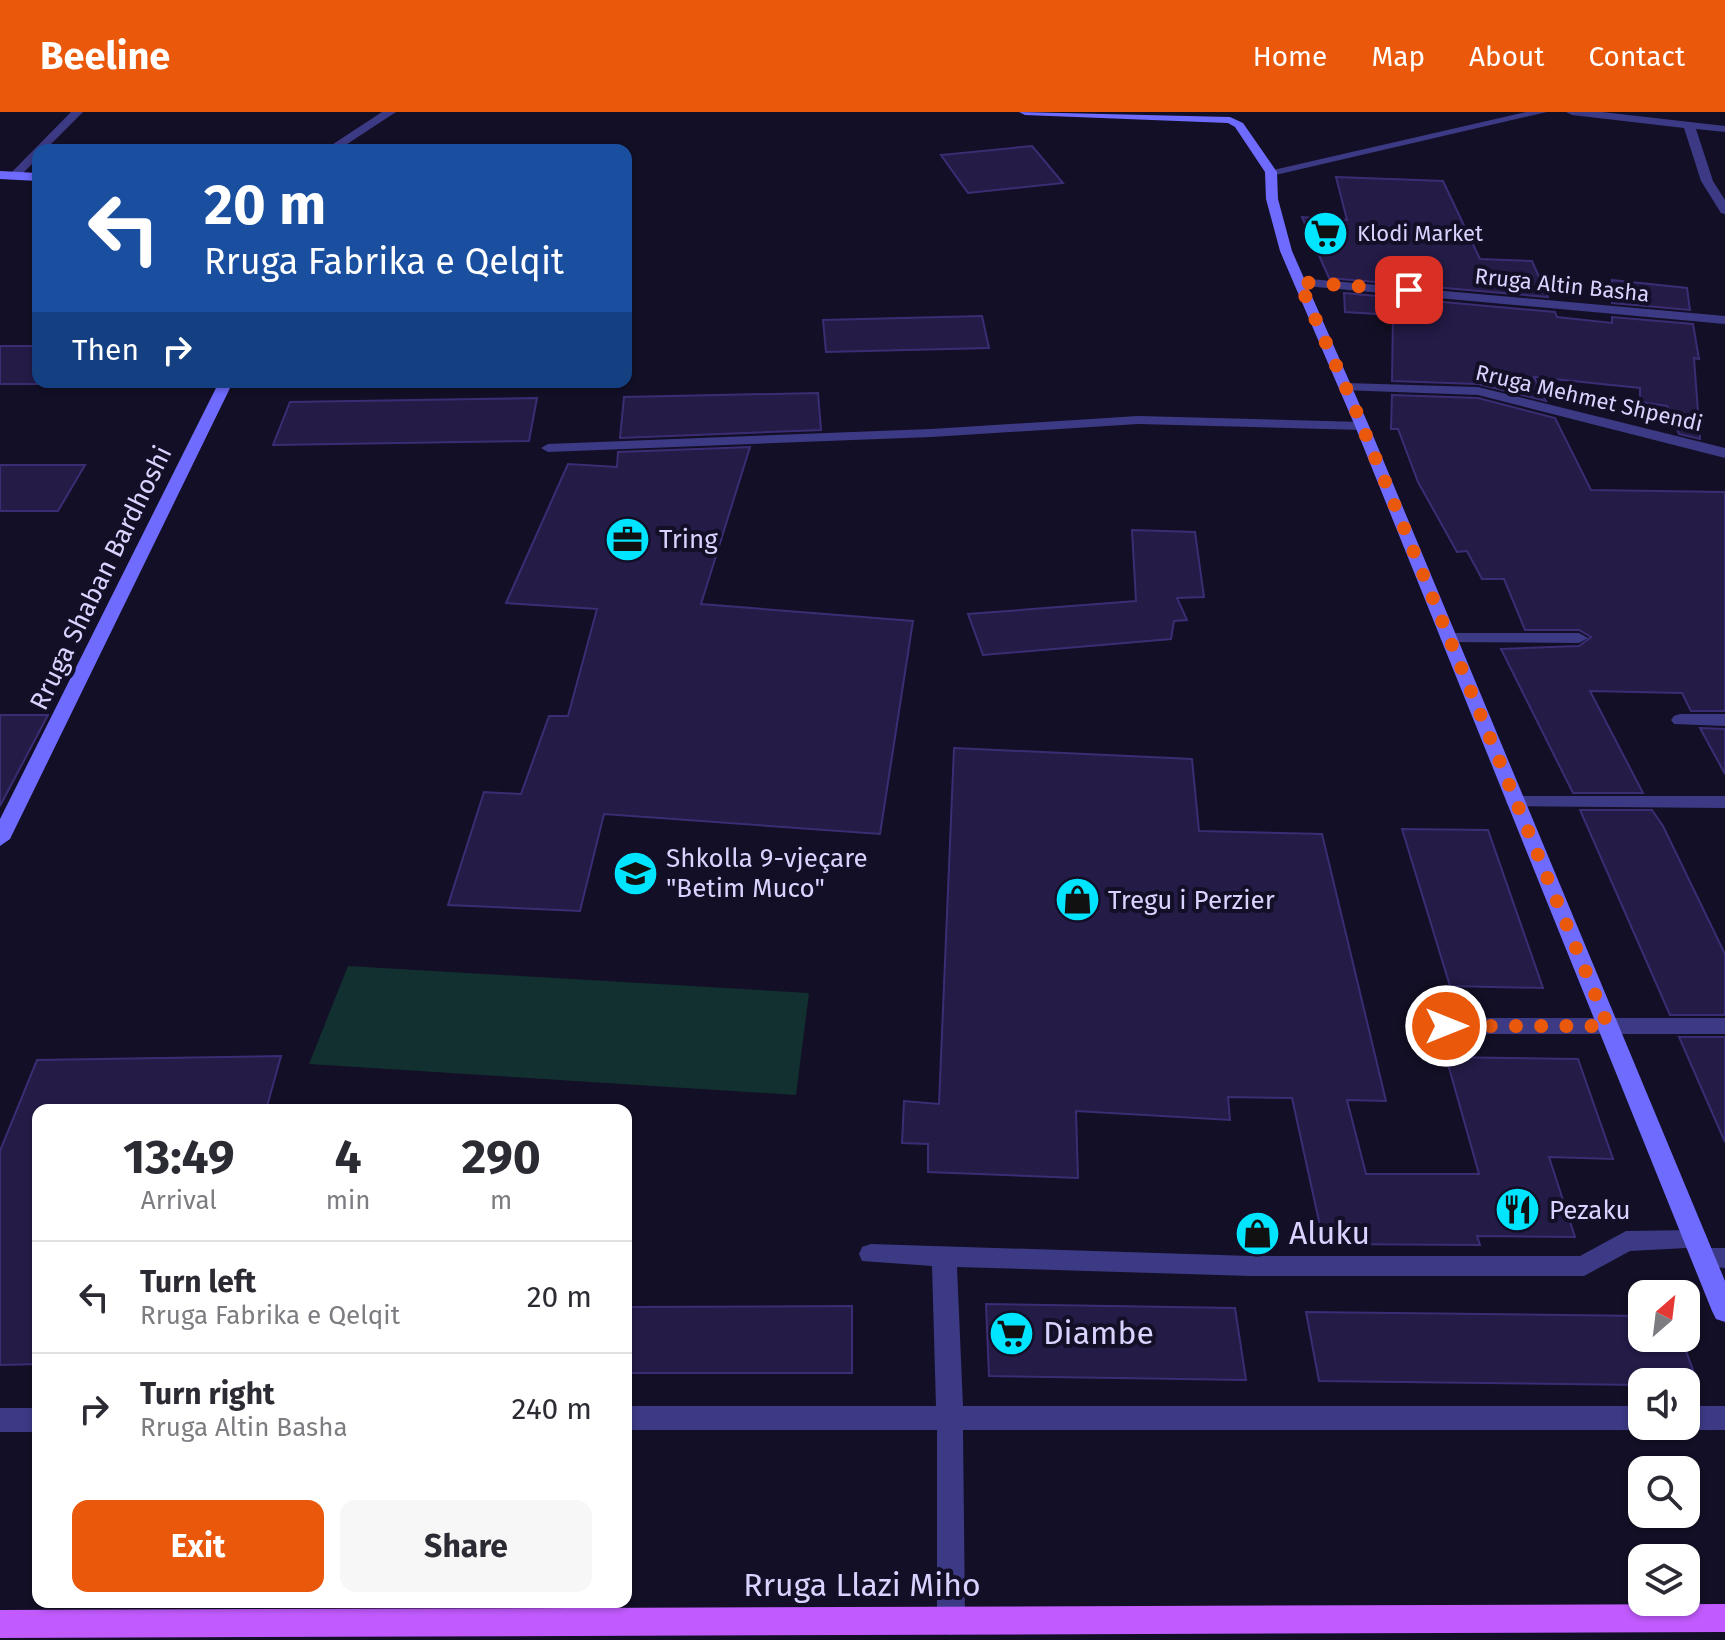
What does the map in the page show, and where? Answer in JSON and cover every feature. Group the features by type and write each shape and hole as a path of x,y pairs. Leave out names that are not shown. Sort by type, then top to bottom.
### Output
{"main road":[{"name":"Rruga Llazi Miho","path":"0,1624 114,1632 603,1631 951,1621 1725,1618"}],"street":[{"path":"45,144 77,112"},
{"path":"339,144 390,112"},
{"path":"1025,112 1230,120 1239,125 1271,172 1276,218 1299,282 1346,387 1608,1026 1708,1252 1725,1311"},
{"path":"1271,172 1541,112"},
{"path":"1572,112 1725,129"},
{"path":"1689,126 1707,181 1725,210"},
{"path":"14,176 32,157"},
{"path":"0,175 32,177"},
{"name":"Rruga Altin Basha","path":"1299,282 1725,320"},
{"name":"Rruga Mehmet Shpendi","path":"1346,387 1478,391 1725,453"},
{"name":"Rruga Shaban Bardhoshi","path":"0,839 223,388"},
{"path":"548,448 931,433 1138,420 1362,426"},
{"path":"1449,638 1579,638"},
{"path":"1680,720 1725,720"},
{"path":"1516,802 1725,802"},
{"path":"1446,1026 1725,1026"},
{"path":"871,1254 1251,1266 1584,1266 1626,1241 1708,1252"},
{"path":"944,1256 950,1417 951,1621"},
{"path":"632,1418 1628,1418"},
{"path":"1700,1418 1725,1418"},
{"path":"0,1420 32,1420"}],"green space":[{"path":"348,966 809,993 796,1095 309,1064"}],"building":[{"path":"1032,146 1063,183 968,193 941,155"},
{"path":"1336,177 1443,181 1480,259 1532,261 1548,297 1329,278 1302,217 1347,220"},
{"path":"1612,280 1687,288 1690,310 1612,303"},
{"path":"1344,293 1555,312 1557,317 1612,323 1612,317 1693,324 1699,359 1694,358 1700,439 1679,434 1667,406 1640,402 1640,388 1534,377 1546,401 1478,384 1392,381 1393,315 1345,312"},
{"path":"982,316 989,348 826,352 823,320"},
{"path":"0,346 32,346 32,384 0,384"},
{"path":"818,393 821,430 620,438 624,397"},
{"path":"1392,395 1478,398 1555,418 1591,490 1725,492 1725,711 1691,711 1682,693 1590,691 1643,793 1573,793 1501,649 1579,646 1591,637 1579,630 1525,630 1504,579 1482,579 1467,551 1457,552 1418,482 1398,429 1391,429"},
{"path":"537,398 529,441 273,445 290,402"},
{"path":"750,447 701,604 913,621 880,834 604,814 580,911 448,905 484,792 521,794 549,716 568,716 597,609 506,603 568,464 617,467 618,452"},
{"path":"0,465 85,465 58,511 0,511"},
{"path":"1132,530 1195,532 1204,597 1177,598 1187,620 1174,621 1171,639 983,655 968,614 1136,601"},
{"path":"0,715 48,715 0,806"},
{"path":"1700,728 1725,729 1725,774"},
{"path":"954,748 1192,759 1199,831 1322,834 1386,1101 1347,1100 1366,1174 1479,1174 1446,1057 1578,1059 1613,1159 1549,1157 1575,1237 1477,1236 1480,1245 1324,1244 1292,1098 1228,1097 1230,1120 1076,1111 1078,1178 928,1172 928,1144 902,1143 904,1101 939,1104"},
{"path":"1580,810 1652,810 1663,826 1725,954 1725,1015 1670,1015"},
{"path":"1402,829 1488,830 1543,988 1450,986"},
{"path":"1679,1037 1725,1037 1725,1142"},
{"path":"281,1056 268,1104 32,1104 32,1364 0,1365 0,1151 37,1060"},
{"path":"986,1304 1235,1308 1246,1380 989,1376"},
{"path":"852,1306 852,1373 632,1373 632,1307"},
{"path":"1306,1312 1628,1316 1628,1352 1686,1352 1692,1368 1628,1368 1628,1385 1319,1381"}],"place":[{"name":"Klodi Market","path":"1326,233"},
{"name":"Tring","path":"628,539"},
{"name":"Shkolla 9-vjeçare \"Betim Muco\"","path":"635,873"},
{"name":"Tregu i Perzier","path":"1077,900"},
{"name":"Pezaku","path":"1518,1210"},
{"name":"Aluku","path":"1258,1233"},
{"name":"Diambe","path":"1012,1333"}],"route":[{"path":"1409,290 1299,282 1354,406 1608,1026 1446,1026"}]}
